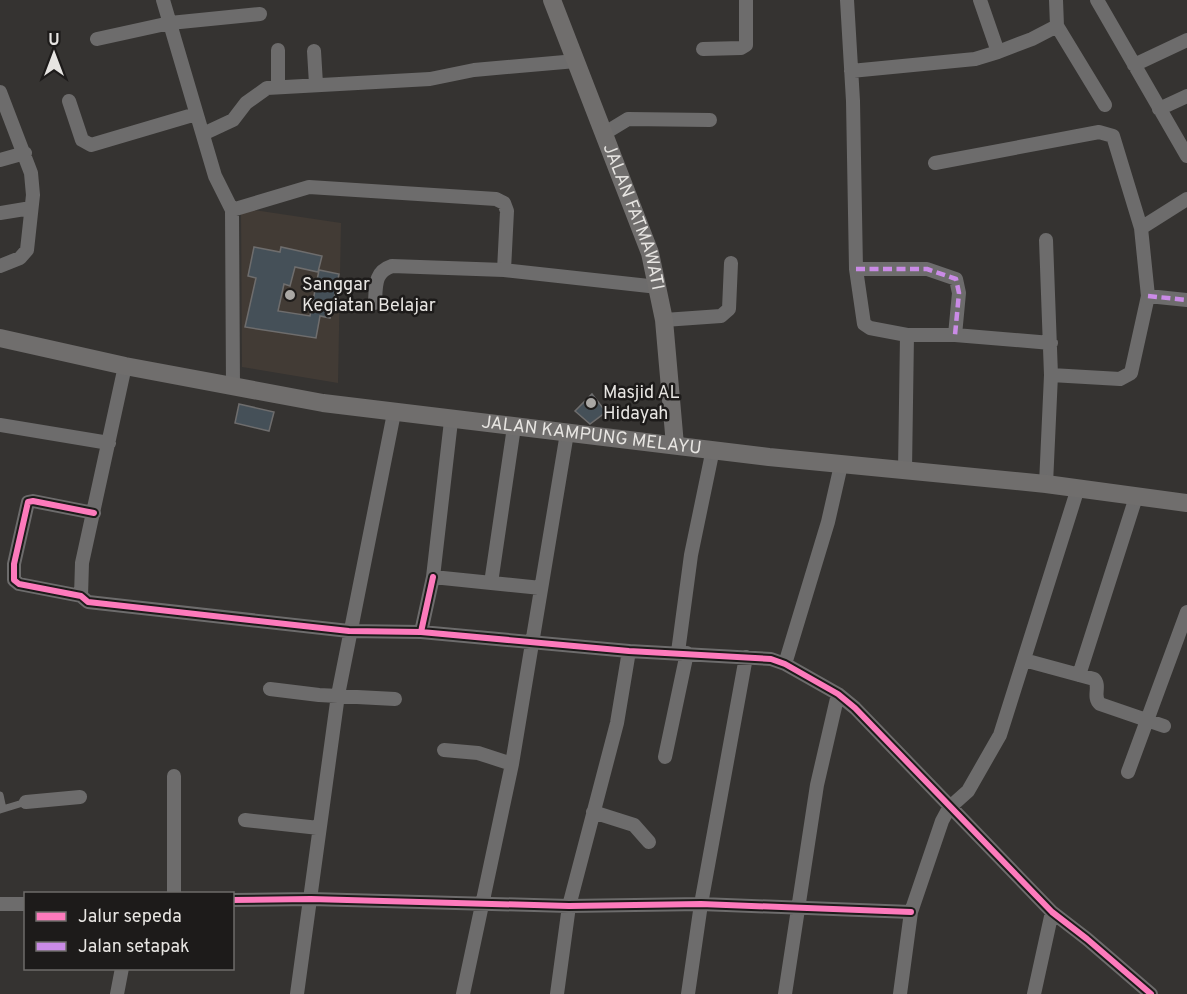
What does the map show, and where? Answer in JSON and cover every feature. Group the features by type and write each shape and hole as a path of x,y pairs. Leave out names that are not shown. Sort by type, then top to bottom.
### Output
{"main road":[{"name":"JALAN FATMAWATI","path":"552,0 646,239 664,320 675,445"},
{"name":"JALAN KAMPUNG MELAYU","path":"0,338 233,387 323,403 451,421 841,465 1046,483 1187,503"}],"street":[{"path":"163,0 215,176 232,210 233,387"},
{"path":"703,49 741,48 746,45 746,0"},
{"path":"847,0 856,269 864,324 870,328 907,335 954,335 1051,343"},
{"path":"980,0 998,52"},
{"path":"1055,0 1057,26 1105,105"},
{"path":"1097,0 1187,155"},
{"path":"97,39 170,23 260,15"},
{"path":"851,71 975,59 1032,39 1057,26"},
{"path":"1134,65 1187,40"},
{"path":"278,50 278,85"},
{"path":"314,51 316,84"},
{"path":"203,134 233,120 253,97 267,88 278,85 430,79 474,70 576,61"},
{"path":"1159,109 1187,96"},
{"path":"0,266 24,255 29,237 33,184 25,153 2,101"},
{"path":"69,101 82,140 91,145 196,114"},
{"path":"605,133 628,119 710,120"},
{"path":"935,163 1108,132 1113,136 1141,228 1148,296 1131,373 1127,378 1051,375"},
{"path":"0,160 25,153"},
{"path":"232,210 309,187 496,199 504,203 507,211 504,270"},
{"path":"1141,228 1187,199"},
{"path":"0,213 31,208"},
{"path":"1046,240 1051,343 1046,483"},
{"path":"664,320 721,316 729,309 731,263"},
{"path":"375,303 376,280 384,269 392,266 504,270 658,287"},
{"path":"856,269 927,269 956,279 959,293 954,335"},
{"path":"1148,296 1187,300"},
{"path":"905,470 907,335"},
{"path":"81,596 82,563 125,366"},
{"path":"297,994 338,695 394,413"},
{"path":"421,632 433,578 451,421"},
{"path":"0,425 109,443"},
{"path":"491,583 514,427"},
{"path":"464,994 512,764 567,433"},
{"path":"665,757 682,652 690,555 713,449"},
{"path":"785,664 828,522 841,465"},
{"path":"900,994 911,912 942,821 949,808 968,791 994,748 1078,488"},
{"path":"1079,675 1136,497"},
{"path":"94,513 33,501 28,502 14,564 14,580 19,584 81,596 88,602 349,631 421,632 630,651 746,657 785,664 838,694 1052,912 1151,994"},
{"path":"433,578 542,588"},
{"path":"1128,772 1146,720 1183,633 1187,612"},
{"path":"557,994 569,906 617,723 630,651"},
{"path":"688,994 701,904 746,657"},
{"path":"1024,660 1096,681 1097,702 1100,704 1164,726"},
{"path":"270,689 395,699"},
{"path":"785,994 819,772 838,694"},
{"path":"444,750 478,753 512,764"},
{"path":"174,776 174,892"},
{"path":"26,802 81,797"},
{"path":"593,812 634,825 649,842"},
{"path":"245,819 319,828"},
{"path":"234,900 311,898 569,906 701,904 911,912"},
{"path":"0,904 24,904"},
{"path":"1034,994 1052,912"},
{"path":"117,994 122,970"}],"lane":[{"path":"0,795 2,810 26,802"}],"shaded area":[{"name":"Sanggar Kegiatan Belajar","path":"241,208 341,223 338,383 242,367"}],"building":[{"path":"254,247 280,252 281,247 322,256 318,272 295,267 290,286 284,284 278,311 310,316 319,270 339,274 330,318 320,316 316,338 245,327 256,278 248,276"},
{"name":"Masjid AL Hidayah","path":"592,394 606,412 590,424 575,411"},
{"path":"239,404 274,412 269,431 235,423"}],"marked path":[{"path":"856,269 927,269 956,279 959,293 955,335"},
{"path":"1148,296 1187,300"}],"cycle path":[{"path":"94,513 33,501 28,502 14,564 14,580 19,584 81,596 88,602 349,631 421,632 433,577"},
{"path":"421,632 629,651 771,659 785,664 838,694 855,708 1052,912 1151,994"},
{"path":"234,900 311,899 569,906 701,904 911,912"}],"place":[{"name":"Sanggar Kegiatan Belajar","path":"290,295"},
{"name":"Masjid AL Hidayah","path":"591,403"}]}
